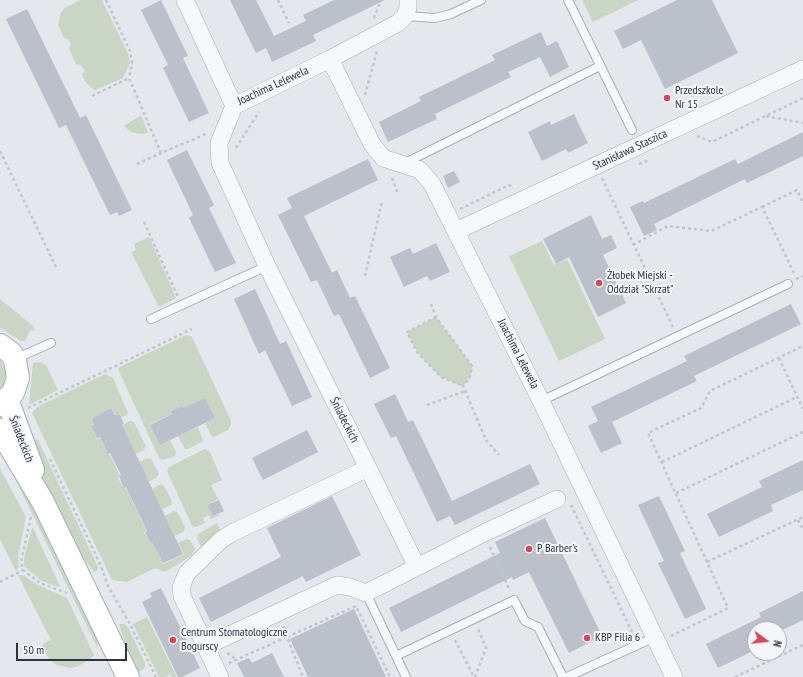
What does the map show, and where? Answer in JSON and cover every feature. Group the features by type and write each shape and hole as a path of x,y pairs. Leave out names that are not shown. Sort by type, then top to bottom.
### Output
{"street":[{"name":"Joachima Lelewela","path":"185,0 234,106 373,37 405,16"},
{"path":"405,16 408,8 408,0"},
{"name":"Joachima Lelewela","path":"330,59 372,144 383,158 404,163 420,170 432,184 661,637 674,677"},
{"name":"Stanisława Staszica","path":"456,230 803,69"},
{"name":"Śniadeckich","path":"234,106 219,143 220,163 267,266 417,567"},
{"path":"7,352 18,378 13,393 15,404"},
{"name":"Śniadeckich","path":"15,404 37,509"},
{"name":"Śniadeckich","path":"0,430 37,509 128,677"},
{"path":"218,673 182,596 181,587 187,573 222,539 232,533 368,468"},
{"path":"206,646 337,585 350,587 366,593 484,533 557,499"}],"lane":[{"path":"405,16 435,18 451,14 481,0"},
{"path":"568,0 632,130"},
{"path":"404,163 600,66"},
{"path":"151,319 267,266"},
{"path":"542,401 788,284"},
{"path":"7,352 51,343"},
{"path":"366,593 406,677"},
{"path":"396,656 514,600 525,621 538,627 563,677"},
{"path":"567,677 661,637"}],"path":[{"path":"106,0 130,52 132,63 129,78 161,153"},
{"path":"278,0 289,23"},
{"path":"359,117 378,46 368,29 378,11 381,0"},
{"path":"92,96 129,78"},
{"path":"690,139 697,136 712,142 803,98"},
{"path":"233,152 263,106"},
{"path":"766,116 803,123"},
{"path":"137,164 226,125"},
{"path":"0,151 56,267"},
{"path":"635,165 642,164 656,157"},
{"path":"595,179 601,176 673,327 667,330"},
{"path":"633,245 668,226 711,231 797,190 803,203"},
{"path":"365,276 382,201"},
{"path":"762,207 799,285"},
{"path":"144,222 180,307"},
{"path":"796,279 802,277 803,282"},
{"path":"431,304 436,317 472,366 470,377 463,386"},
{"path":"436,317 407,332 417,352 441,377 463,386 486,440 499,455"},
{"path":"29,415 15,404 192,329"},
{"path":"661,637 728,608 648,433 701,408 710,391 803,346"},
{"path":"779,358 803,409"},
{"path":"427,405 465,392"},
{"path":"662,462 797,397"},
{"path":"676,493 803,432"},
{"path":"47,454 102,566 108,586 120,610 130,624 156,677"},
{"path":"37,509 21,562 23,570 40,583 69,594"},
{"path":"707,562 803,517"},
{"path":"798,520 803,529"},
{"path":"484,533 514,600"},
{"path":"0,582 23,570"},
{"path":"218,673 287,638 356,606 390,677"},
{"path":"474,619 486,648 475,677"},
{"path":"281,621 303,677"},
{"path":"450,630 475,677"},
{"path":"736,677 803,645"}],"green space":[{"path":"81,0 102,0 128,54 130,63 123,78 95,90 85,81 82,74 85,71 82,66 76,64 69,48 71,44 68,39 64,38 58,25 61,12 66,7"},
{"path":"582,0 638,0 593,22"},
{"path":"141,115 148,133 140,134 131,132 124,126"},
{"path":"149,237 176,298 159,307 131,252 136,250 134,244"},
{"path":"542,241 554,265 567,259 605,339 559,361 509,256"},
{"path":"0,299 33,326 35,331 30,330 25,341 21,341 0,328"},
{"path":"436,317 472,366 470,377 463,386 441,377 418,353 407,332"},
{"path":"186,335 192,337 231,421 231,425 228,430 214,437 211,435 205,423 215,418 205,398 183,408 182,406 171,411 172,414 150,424 160,445 170,440 176,452 175,456 163,460 159,458 118,369"},
{"path":"0,359 6,372 5,382 0,390"},
{"path":"40,362 46,365 58,390 29,405 33,363"},
{"path":"105,374 113,378 128,413 127,415 118,418 111,408 91,419 93,425 91,426 97,439 100,438 108,454 110,455 120,476 118,478 124,489 126,488 146,530 144,532 150,543 152,542 163,564 184,554 178,543 187,539 190,540 195,549 191,556 165,572 155,568 127,582 112,580 32,413 37,407"},
{"path":"130,421 134,422 146,447 144,450 135,454 122,426"},
{"path":"198,427 203,441 188,449 185,449 178,436"},
{"path":"34,439 38,440 98,567 97,571 94,572 75,547 41,477 29,441"},
{"path":"205,449 210,452 222,480 211,485 218,499 207,505 213,516 220,515 211,519 209,515 203,518 205,523 195,527 192,526 167,471 169,467"},
{"path":"4,456 15,470 98,639 97,647"},
{"path":"148,458 151,459 159,474 157,477 148,482 139,462"},
{"path":"0,468 26,517 18,557 19,567 16,571 0,539"},
{"path":"161,484 164,486 172,501 171,505 162,509 152,489"},
{"path":"174,511 178,513 185,528 183,532 175,536 165,516"},
{"path":"217,523 221,532 203,550 197,539 198,534"},
{"path":"32,528 60,586 58,587 40,580 24,566 24,558"},
{"path":"18,575 23,575 38,585 67,598 94,655 89,660 76,667 70,668 57,665 50,660 42,647 44,643 51,640"},
{"path":"147,617 177,677 172,677 170,674 165,677 159,677 133,624"},
{"path":"119,624 124,624 128,627 145,663 145,668 137,673 134,671"}],"building":[{"path":"161,0 188,56 183,58 209,113 189,122 163,68 168,65 141,10"},
{"path":"230,0 256,0 274,36 306,21 303,15 334,0 385,0 313,35 316,41 272,62 266,48 256,53"},
{"name":"Przedszkole Nr 15","path":"677,0 712,0 738,53 665,89 641,40 623,49 614,31"},
{"path":"27,9 80,118 86,115 132,210 119,216 117,212 110,215 66,125 59,128 6,19"},
{"path":"541,32 547,46 557,41 569,67 550,77 540,57 508,72 511,77 435,114 437,119 388,142 379,122 421,101 419,97 495,60 492,55"},
{"path":"574,114 588,143 568,153 566,149 542,161 528,132 550,121 551,125"},
{"path":"803,132 803,156 747,183 745,179 654,224 657,230 644,236 630,207 643,201 644,203 735,159 738,164"},
{"path":"187,150 214,205 209,208 236,263 215,272 189,218 193,215 167,160"},
{"path":"368,159 378,180 304,216 332,273 337,270 350,298 355,296 390,368 370,378 339,314 334,316 317,280 311,282 278,215 292,208 287,198"},
{"path":"454,171 460,182 448,188 443,176"},
{"name":"Żłobek Miejski - Oddział \"Skrzat\"","path":"591,215 602,239 611,235 617,248 603,255 626,303 598,317 569,257 556,264 543,239"},
{"path":"436,243 450,272 430,281 427,276 404,287 390,257 410,248 413,254"},
{"path":"255,289 280,344 286,341 312,397 292,406 265,350 259,354 234,299"},
{"path":"791,304 801,324 694,376 697,381 612,422 622,443 601,453 588,426 598,421 591,407 687,361 684,356"},
{"path":"395,394 408,422 413,420 452,501 530,464 540,484 455,525 450,516 437,522 396,436 391,438 374,404"},
{"path":"205,398 215,418 160,445 150,425 172,414 171,411 182,406 183,408"},
{"path":"111,408 115,415 120,415 124,424 122,425 183,554 163,563 152,542 150,543 145,532 147,531 126,487 124,489 119,476 121,475 110,453 108,454 100,437 97,438 91,426 94,425 91,419"},
{"path":"307,430 318,452 263,480 252,458"},
{"path":"803,460 803,490 771,505 773,511 719,537 707,514 762,487 759,481"},
{"path":"332,496 361,555 306,582 303,576 211,622 199,598 281,557 267,528"},
{"path":"659,496 685,551 680,553 706,609 685,619 658,563 664,561 638,505"},
{"path":"219,500 224,511 213,516 207,505"},
{"path":"545,518 602,636 569,653 529,572 513,580 512,577 401,632 389,608 500,553 495,542"},
{"name":"Centrum Stomatologiczne Bogurscy","path":"161,588 200,668 182,677 178,677 142,602 152,597 150,593"},
{"path":"803,591 803,620 787,628 787,621 753,621 761,617 759,613"},
{"path":"354,609 386,677 308,677 290,639"},
{"path":"747,624 747,654 718,668 706,644"},
{"path":"272,653 284,677 244,677 237,663 249,658 252,663"}],"place":[{"name":"Przedszkole Nr 15","path":"667,98"},
{"name":"Żłobek Miejski - Oddział \"Skrzat\"","path":"599,283"},
{"name":"P Barber's","path":"529,549"},
{"name":"KBP Filia 6","path":"587,638"},
{"name":"Centrum Stomatologiczne Bogurscy","path":"173,640"}]}
